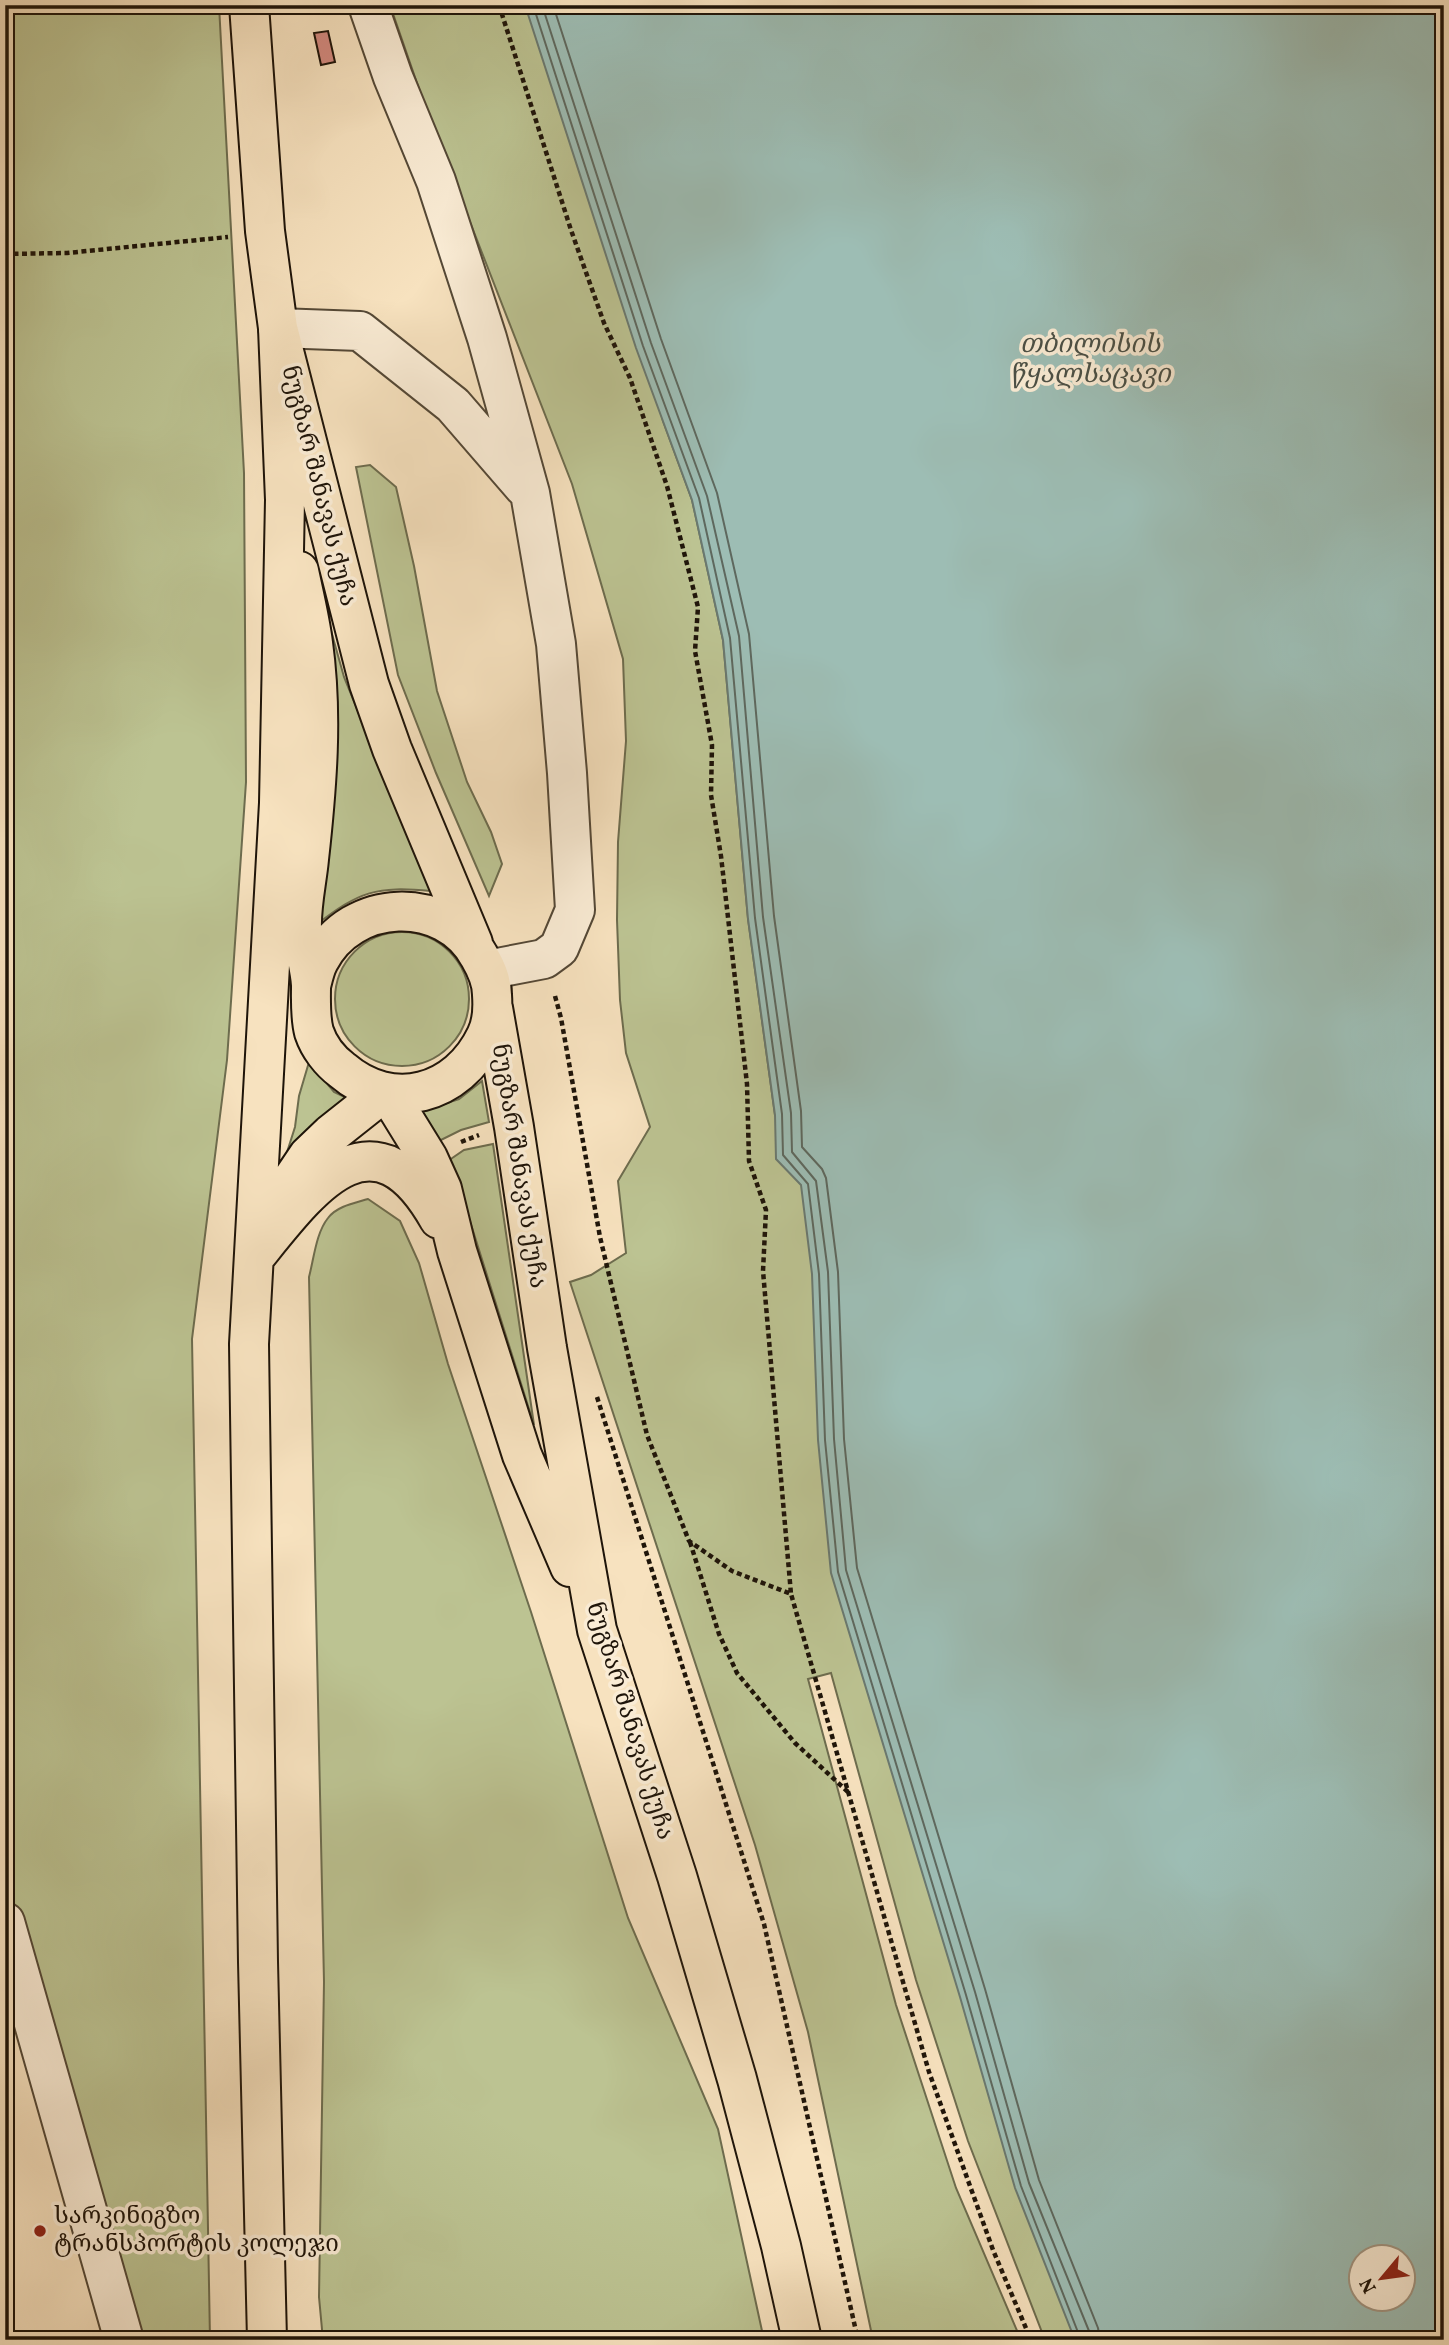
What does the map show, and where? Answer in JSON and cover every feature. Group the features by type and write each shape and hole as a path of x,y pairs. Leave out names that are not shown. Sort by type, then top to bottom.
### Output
{"main road":[{"name":"ნუგზარ შანავას ქუჩა","path":"249,5 265,231 278,328 369,684 392,749 481,958"},
{"path":"267,2340 257,1948 250,1344 279,803 285,500 278,328"},
{"path":"260,1143 310,994 319,961 334,939 355,923 380,913 405,910 432,915 455,928 481,958 492,989 493,1008 488,1033 476,1056 459,1074 438,1087 413,1093 386,1093 354,1081 330,1061 315,1034 310,994 302,926 318,782 318,706 313,643 285,500"},
{"name":"ნუგზარ შანავას ქუჩა","path":"493,1008 547,1348 597,1630 677,1876 737,2079 781,2246 802,2340"},
{"path":"386,1093 428,1158 442,1189 457,1251 522,1455 597,1630"},
{"path":"254,1258 275,1206 308,1156 331,1134 386,1093"},
{"path":"254,1258 315,1187 335,1171 354,1163 373,1161 395,1168 416,1185 457,1251"}],"street":[{"path":"368,5 393,77 440,194 488,338 530,493 556,644 575,910 559,948 544,960 481,958"},
{"path":"278,328 360,331 453,405 530,493"},
{"path":"5,1922 124,2340"}],"path":[{"path":"499,5 571,230 604,323 630,378 667,486 698,607 695,651 712,745 711,795 721,856 747,1084 749,1161 766,1210 763,1271 791,1594 929,2072 993,2250 1031,2340"},
{"path":"5,254 67,253 265,231"},
{"path":"544,960 561,1018 600,1237 647,1435 689,1541 719,1634 737,1673 795,1743 850,1793"},
{"path":"428,1158 473,1136 514,1127"},
{"path":"595,1388 764,1924 858,2340"},
{"path":"689,1541 733,1571 791,1594"}],"green space":[{"path":"5,5 219,5 244,473 246,782 227,1060 192,1339 210,2340 139,2340 105,2216 5,1881"},
{"path":"390,5 558,5 663,421 692,500 723,640 748,919 775,1115 789,1120 1089,2340 1045,2340 968,2141 916,1980 831,1673 808,1679 896,2005 956,2188 1021,2340 873,2340 808,2032 755,1845 570,1282 591,1275 626,1253 618,1181 650,1127 626,1053 620,1000 618,842 626,741 623,659 572,484 426,109"},
{"path":"370,465 396,487 437,691 467,782 491,832 502,864 489,896 436,773 398,675 356,467"},
{"path":"330,627 344,677 431,891 396,889 369,893 345,905 316,925"},
{"path":"402,932 428,937 450,951 464,973 469,999 464,1025 450,1047 428,1061 402,1066 376,1061 354,1047 340,1025 335,999 340,973 354,951 376,937"},
{"path":"309,1062 334,1092 355,1102 282,1168 295,1127 299,1096"},
{"path":"482,1081 489,1122 461,1130 433,1144 410,1115 459,1099"},
{"path":"493,1144 534,1425 469,1218 445,1163 464,1150"},
{"path":"368,1199 400,1221 419,1263 448,1364 531,1612 628,1918 718,2129 764,2340 323,2340 319,2297 324,1982 309,1277 318,1238 328,1218 341,1208"}],"water":[{"name":"თბილისის წყალსაცავი","path":"525,5 1444,5 1444,2340 1075,2340 1015,2188 831,1573 818,1440 812,1274 801,1185 776,1159 775,1115 748,919 723,640 692,500 636,348"}],"building":[{"path":"328,31 335,62 321,65 314,33"}],"place":[{"name":"სარკინიგზო ტრანსპორტის კოლეჯი","path":"40,2231"}]}
